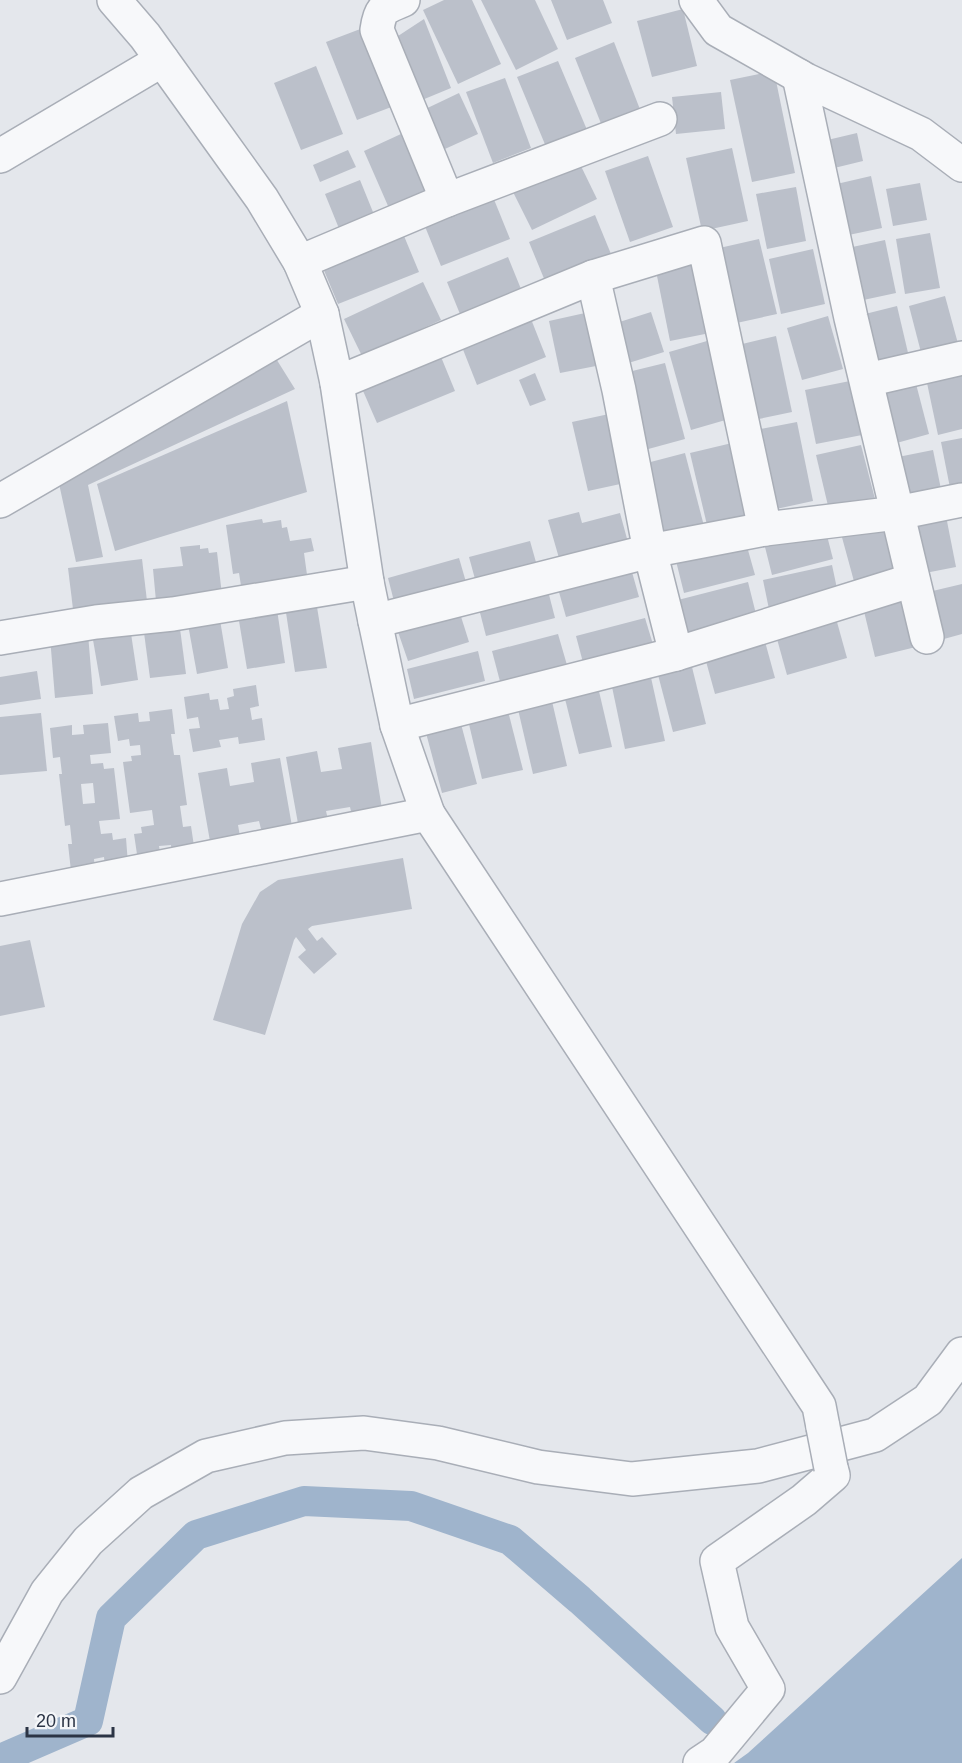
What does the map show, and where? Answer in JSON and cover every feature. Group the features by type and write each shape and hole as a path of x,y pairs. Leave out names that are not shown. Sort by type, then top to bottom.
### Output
{"street":[{"path":"114,0 162,60 262,199 300,262 322,314 337,383 367,582 397,725 428,814 819,1407 832,1475 804,1500 717,1561 732,1626 768,1689 715,1753 700,1763"},
{"path":"403,0 383,8 378,18 377,30 447,200"},
{"path":"696,0 718,30 799,76 921,134 962,165"},
{"path":"0,156 162,60"},
{"path":"799,76 851,318 927,637"},
{"path":"300,262 447,200 660,119"},
{"path":"337,383 593,277 705,243 765,529"},
{"path":"593,277 619,390 650,551 676,654"},
{"path":"0,501 322,314"},
{"path":"867,380 962,358"},
{"path":"375,621 650,551 765,529 897,513 962,500"},
{"path":"397,725 676,654 913,580"},
{"path":"0,638 96,622 173,614 367,582"},
{"path":"0,899 428,814"},
{"path":"0,1677 47,1592 88,1541 141,1493 206,1456 285,1438 364,1433 438,1443 538,1467 632,1479 758,1466 874,1435 928,1400 962,1354"}],"water":[{"path":"962,1558 962,1763 734,1763 748,1753"}],"building":[{"path":"444,0 472,0 501,64 458,84 423,10"},
{"path":"481,0 535,0 558,49 516,70"},
{"path":"551,0 603,0 612,23 567,40"},
{"path":"683,9 697,66 652,77 637,21"},
{"path":"424,19 451,88 422,100 395,38"},
{"path":"363,28 394,106 357,120 326,42"},
{"path":"614,42 641,112 602,126 575,58"},
{"path":"558,61 590,137 549,154 517,77"},
{"path":"316,66 343,134 301,150 274,83"},
{"path":"774,71 795,173 752,182 730,80"},
{"path":"505,78 531,148 493,163 466,92"},
{"path":"721,92 725,129 676,134 672,97"},
{"path":"459,93 478,134 436,153 417,113"},
{"path":"857,133 863,161 826,170 819,142"},
{"path":"401,134 429,199 392,215 364,151"},
{"path":"732,148 748,221 702,231 686,158"},
{"path":"348,150 356,167 320,182 313,165"},
{"path":"648,156 673,227 630,242 605,171"},
{"path":"578,160 597,199 532,230 513,192"},
{"path":"871,176 882,228 839,237 828,186"},
{"path":"360,180 375,217 340,231 325,194"},
{"path":"920,183 927,220 893,226 886,189"},
{"path":"796,187 806,241 767,249 756,194"},
{"path":"493,197 510,239 441,266 424,224"},
{"path":"595,215 611,254 545,281 529,242"},
{"path":"930,233 940,288 905,294 896,239"},
{"path":"404,236 419,272 338,304 323,268"},
{"path":"759,239 777,314 732,324 715,249"},
{"path":"885,240 896,293 854,302 843,249"},
{"path":"813,249 825,304 781,314 769,259"},
{"path":"508,257 523,294 462,319 447,282"},
{"path":"701,257 715,332 670,341 655,266"},
{"path":"423,282 441,320 362,356 344,319"},
{"path":"945,296 960,351 923,360 909,306"},
{"path":"897,306 909,357 874,366 861,315"},
{"path":"651,312 664,352 622,365 610,325"},
{"path":"585,313 596,366 560,373 549,321"},
{"path":"529,314 546,357 477,385 460,342"},
{"path":"828,316 843,369 802,380 787,328"},
{"path":"776,336 792,412 754,420 738,345"},
{"path":"707,341 729,419 691,430 669,352"},
{"path":"270,349 295,389 88,485 103,557 76,562 58,479"},
{"path":"439,352 455,391 377,423 360,384"},
{"path":"665,363 685,439 641,451 620,374"},
{"path":"535,373 546,400 530,406 519,380"},
{"path":"962,375 962,429 938,435 927,383"},
{"path":"915,380 929,434 893,444 879,390"},
{"path":"850,381 862,435 816,444 805,390"},
{"path":"287,401 307,492 115,551 97,484"},
{"path":"609,414 625,483 588,491 572,422"},
{"path":"797,422 813,501 767,511 750,431"},
{"path":"962,438 962,496 952,498 941,442"},
{"path":"732,443 749,516 707,525 690,453"},
{"path":"861,445 875,499 829,510 816,455"},
{"path":"933,450 943,499 903,507 893,458"},
{"path":"685,453 704,526 663,537 643,464"},
{"path":"945,511 956,567 920,574 909,524"},
{"path":"579,512 582,523 620,513 629,546 561,565 548,520"},
{"path":"887,517 902,573 855,585 840,530"},
{"path":"262,519 263,523 281,520 282,528 287,527 290,541 311,538 314,551 304,553 308,582 242,592 239,573 233,574 226,525"},
{"path":"824,524 833,559 772,575 763,539"},
{"path":"530,541 539,573 478,590 469,557"},
{"path":"746,543 755,575 684,593 676,561"},
{"path":"200,545 200,549 208,548 209,553 217,552 222,595 156,601 153,569 183,566 180,547"},
{"path":"459,558 468,589 396,609 388,578"},
{"path":"142,559 147,601 73,609 68,568"},
{"path":"630,565 639,597 566,617 557,585"},
{"path":"832,565 839,598 770,614 763,580"},
{"path":"748,582 757,618 683,637 674,601"},
{"path":"546,583 555,618 486,636 477,601"},
{"path":"962,584 962,634 933,642 920,594"},
{"path":"906,592 920,646 875,657 862,603"},
{"path":"316,601 327,668 295,672 285,606"},
{"path":"276,603 285,663 247,669 237,609"},
{"path":"458,607 469,642 408,661 396,626"},
{"path":"219,614 228,668 197,674 187,619"},
{"path":"645,618 655,651 585,670 576,636"},
{"path":"179,621 186,674 150,678 143,625"},
{"path":"837,622 847,658 787,675 777,639"},
{"path":"130,627 138,680 101,686 92,634"},
{"path":"88,634 93,694 55,698 50,637"},
{"path":"558,634 569,672 502,689 492,651"},
{"path":"764,638 775,678 715,694 704,654"},
{"path":"478,651 485,681 414,699 407,669"},
{"path":"691,663 706,724 673,732 657,671"},
{"path":"37,671 41,699 0,705 0,677"},
{"path":"650,673 665,741 625,749 611,682"},
{"path":"256,685 259,706 250,708 252,720 262,718 265,740 239,744 238,737 219,740 221,747 193,752 189,729 200,728 198,717 187,719 184,697 209,693 210,700 218,699 220,710 229,709 227,698 234,696 233,689"},
{"path":"598,687 612,747 579,754 564,695"},
{"path":"551,697 567,766 533,774 517,705"},
{"path":"172,709 175,734 171,734 174,755 180,755 187,805 180,806 183,827 191,826 195,853 172,856 171,845 159,846 161,858 138,861 134,834 142,833 141,827 154,825 152,810 130,813 123,762 132,761 131,756 141,755 140,745 130,746 129,739 118,741 114,716 138,713 139,722 150,721 149,712"},
{"path":"508,711 523,770 482,779 468,720"},
{"path":"41,713 47,771 0,775 0,717"},
{"path":"108,723 111,753 90,755 91,764 103,763 104,769 114,768 120,819 99,821 101,834 112,833 113,840 126,838 128,864 105,867 104,857 94,859 95,869 71,871 68,844 72,844 70,825 65,826 59,774 62,774 60,757 53,758 50,728 72,725 72,735 84,734 83,725","holes":["93,783 95,803 83,804 81,784"]},
{"path":"461,724 477,784 442,793 426,733"},
{"path":"371,742 383,815 353,820 350,807 326,811 329,824 299,829 286,757 317,751 321,772 342,769 338,748"},
{"path":"280,758 293,832 263,837 259,821 238,825 241,842 211,847 198,773 227,768 230,786 254,782 251,763"},
{"path":"403,858 412,909 312,926 308,929 317,941 322,937 337,954 314,974 298,957 306,950 296,937 265,1035 213,1020 242,924 260,892 278,880"},
{"path":"30,940 45,1007 0,1016 0,946"}],"waterway":[{"path":"0,1759 88,1721 111,1618 196,1535 304,1501 411,1506 510,1540 712,1720"}]}
